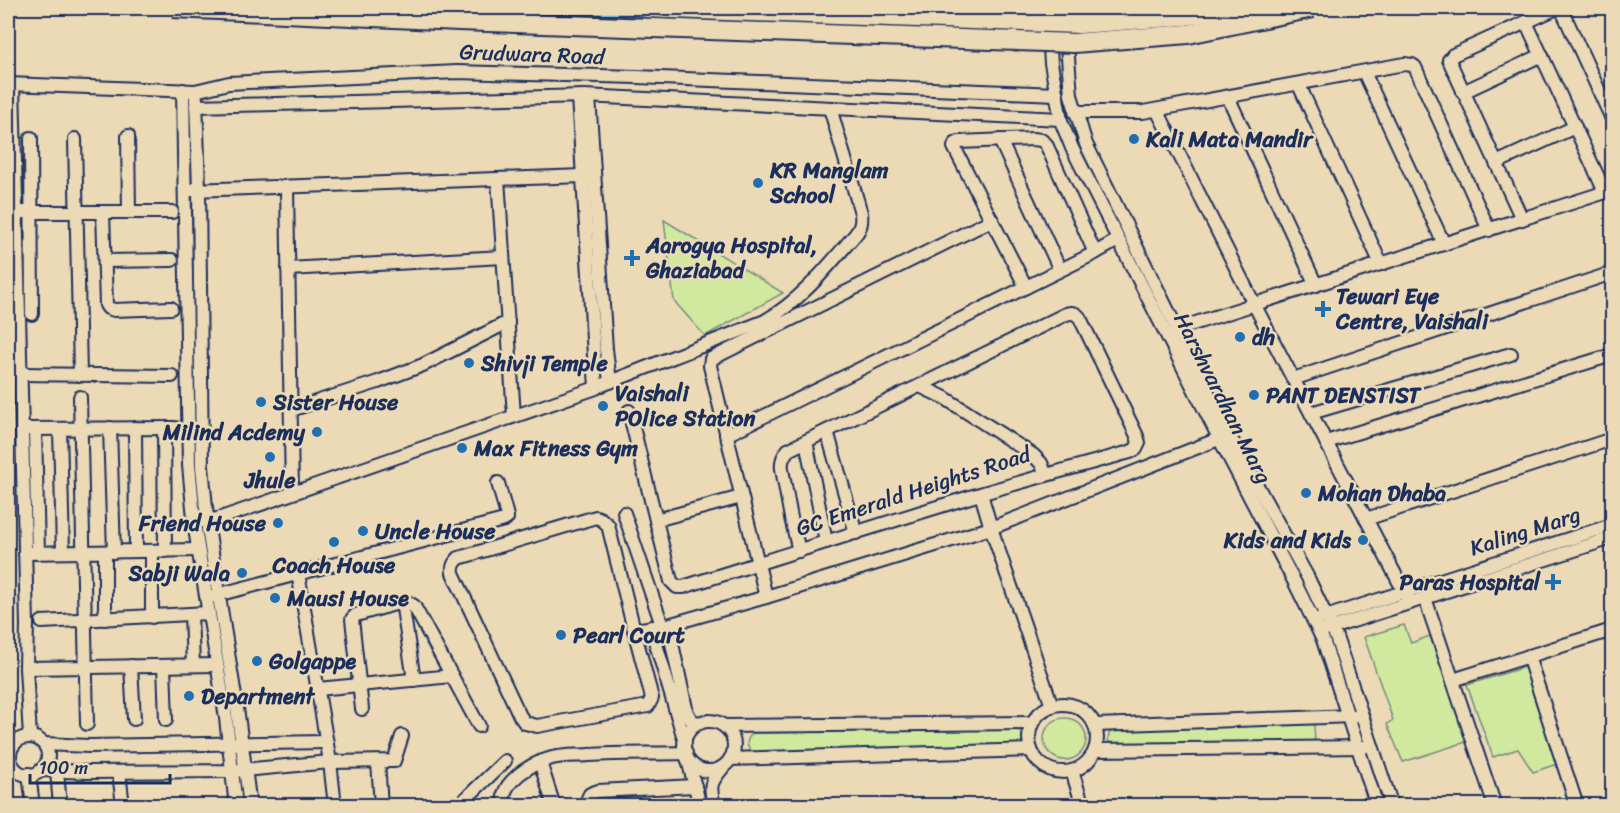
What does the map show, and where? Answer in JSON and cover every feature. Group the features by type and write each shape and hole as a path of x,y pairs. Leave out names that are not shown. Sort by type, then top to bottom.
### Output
{"highway":[{"path":"173,8 459,21 1074,43 1188,34 1312,8"},
{"path":"646,8 1079,24 1184,16 1236,8"}],"street":[{"name":"Harshvardhan Marg","path":"1047,8 1051,63 1061,119 1072,148 1118,240 1224,437 1307,576 1323,624 1362,716 1392,806"},
{"name":"Harshvardhan Marg","path":"1064,8 1071,95 1086,144 1177,329 1224,437"},
{"path":"1522,219 1449,62 1450,57 1559,8 1612,119"},
{"path":"1177,329 1609,191 1575,127 1526,21"},
{"path":"1463,92 1542,55"},
{"path":"1075,112 1130,113 1157,110 1412,64 1489,230"},
{"name":"Grudwara Road","path":"10,84 189,91 229,83 457,72 1057,94"},
{"path":"1364,72 1444,244"},
{"path":"10,84 16,212 12,254 31,553"},
{"path":"1299,85 1381,264"},
{"path":"189,91 196,106 199,190 202,465 207,520 250,806"},
{"path":"189,91 186,190 189,465 194,522 226,718 236,806"},
{"path":"196,106 584,97 1061,119"},
{"path":"194,522 218,519 596,388 583,176 584,97"},
{"path":"584,97 606,349 606,383 765,321 783,311 807,290 860,229 861,213 830,108"},
{"path":"1228,97 1316,285"},
{"path":"1157,110 1254,304 1407,597"},
{"path":"1496,163 1575,127"},
{"path":"128,136 129,212"},
{"path":"31,138 32,314"},
{"path":"75,139 80,375"},
{"path":"1000,140 1060,270"},
{"path":"1026,287 954,147 959,142 1041,140 1046,144 1095,253"},
{"path":"186,190 583,176"},
{"path":"498,179 514,416"},
{"path":"287,187 292,494"},
{"path":"16,212 172,212"},
{"path":"103,212 106,305 108,308 114,310 171,308"},
{"path":"766,597 710,362 714,356 992,220"},
{"path":"726,435 1118,240"},
{"path":"288,269 503,257"},
{"path":"105,261 172,260"},
{"path":"1293,379 1612,273"},
{"path":"799,551 782,463 783,456 788,450 1066,314 1077,314 1139,443 1136,449 1130,452 1046,476"},
{"path":"291,410 423,365 508,322"},
{"path":"1311,413 1511,354"},
{"path":"1326,442 1612,355"},
{"path":"21,375 172,376"},
{"name":"GC Emerald Heights Road","path":"629,411 671,581 683,587 1046,476 1041,463 1033,454 945,398 920,386"},
{"path":"81,397 87,724"},
{"path":"105,619 109,552 111,428"},
{"path":"135,428 136,551"},
{"path":"30,737 26,668 31,553 31,429 169,428 165,551"},
{"path":"60,429 63,552"},
{"path":"827,431 856,533"},
{"path":"634,630 660,626 766,597 991,528 1224,437"},
{"path":"1366,519 1612,439"},
{"path":"806,441 826,542"},
{"path":"206,597 507,519 498,483"},
{"path":"981,494 1053,706"},
{"path":"656,520 741,497"},
{"path":"624,513 687,713 692,721 700,723"},
{"path":"596,518 601,519 608,525 634,630 652,698 648,706 531,726 525,723 520,716 452,568 459,558 596,518"},
{"name":"Kaling Marg","path":"1323,624 1612,525"},
{"name":"Kaling Marg","path":"1407,597 1425,598 1612,538"},
{"path":"31,553 198,550"},
{"path":"152,551 152,617"},
{"path":"298,573 327,742 335,806"},
{"path":"1425,598 1495,806"},
{"path":"402,602 414,680"},
{"path":"362,709 352,619 356,615 407,602 414,606 479,726"},
{"path":"42,622 208,613"},
{"path":"191,614 193,665"},
{"name":"Harshvardhan Marg","path":"1323,624 1323,640 1377,806"},
{"path":"660,626 700,806"},
{"path":"1452,680 1612,630"},
{"path":"1528,656 1577,806"},
{"path":"26,668 217,665"},
{"path":"131,666 134,719"},
{"path":"164,666 166,720"},
{"path":"318,689 452,676"},
{"path":"1060,704 1075,706 1089,716 1095,725 1097,733 1095,750 1089,761 1080,768 1067,772 1047,769 1035,758 1031,750 1029,731 1032,723 1043,711 1053,706 1060,704"},
{"path":"1095,725 1362,716"},
{"path":"714,806 710,788 712,782 728,762 733,754 734,743 724,726 707,721 694,726 687,735 686,751 692,764 705,770 714,770 728,762 1031,750"},
{"path":"724,726 1032,723"},
{"path":"327,742 89,746 44,744 30,737 20,738 11,743 10,759 12,770 19,772 232,771 330,762 394,760 402,736"},
{"path":"33,806 35,772 47,761 48,755 44,744"},
{"path":"1095,750 1372,747"},
{"path":"505,806 506,788 523,771 540,762 579,755 686,751"},
{"path":"458,806 505,761"},
{"path":"378,762 381,806"},
{"path":"540,762 554,806"},
{"path":"57,771 60,806"},
{"path":"1072,771 1083,806"},
{"path":"119,772 123,806"},
{"path":"590,806 588,798 590,794 598,791 695,786"}],"green space":[{"path":"664,220 783,293 705,336 674,301"},
{"path":"1404,625 1411,643 1430,636 1469,741 1403,762 1387,724 1393,720 1364,637"},
{"path":"1531,665 1563,762 1533,772 1518,749 1493,757 1467,685"},
{"path":"1065,718 1080,724 1086,739 1080,754 1065,760 1050,754 1044,739 1050,724"},
{"path":"1314,724 1315,744 1117,746 1108,740 1109,734 1117,729"},
{"path":"1018,729 1023,736 1020,747 752,752 747,742 753,733"}],"water":[{"path":"464,8 1256,8 1107,33 931,30"}],"place":[{"name":"Kali Mata Mandir","path":"1134,139"},
{"name":"KR Manglam School","path":"758,183"},
{"name":"Aarogya Hospital, Ghaziabad","path":"632,258"},
{"name":"Tewari Eye Centre, Vaishali","path":"1323,309"},
{"name":"dh","path":"1240,337"},
{"name":"Shivji Temple","path":"469,363"},
{"name":"PANT DENSTIST","path":"1254,395"},
{"name":"Sister House","path":"261,402"},
{"name":"Vaishali POlice Station","path":"603,406"},
{"name":"Milind Acdemy","path":"317,432"},
{"name":"Max Fitness Gym","path":"462,448"},
{"name":"Jhule","path":"270,457"},
{"name":"Mohan Dhaba","path":"1306,493"},
{"name":"Friend House","path":"278,523"},
{"name":"Uncle House","path":"363,531"},
{"name":"Kids and Kids","path":"1363,540"},
{"name":"Coach House","path":"334,542"},
{"name":"Sabji Wala","path":"242,573"},
{"name":"Paras Hospital","path":"1553,582"},
{"name":"Mausi House","path":"275,598"},
{"name":"Pearl Court","path":"561,635"},
{"name":"Golgappe","path":"257,661"},
{"name":"Department","path":"189,696"}]}
